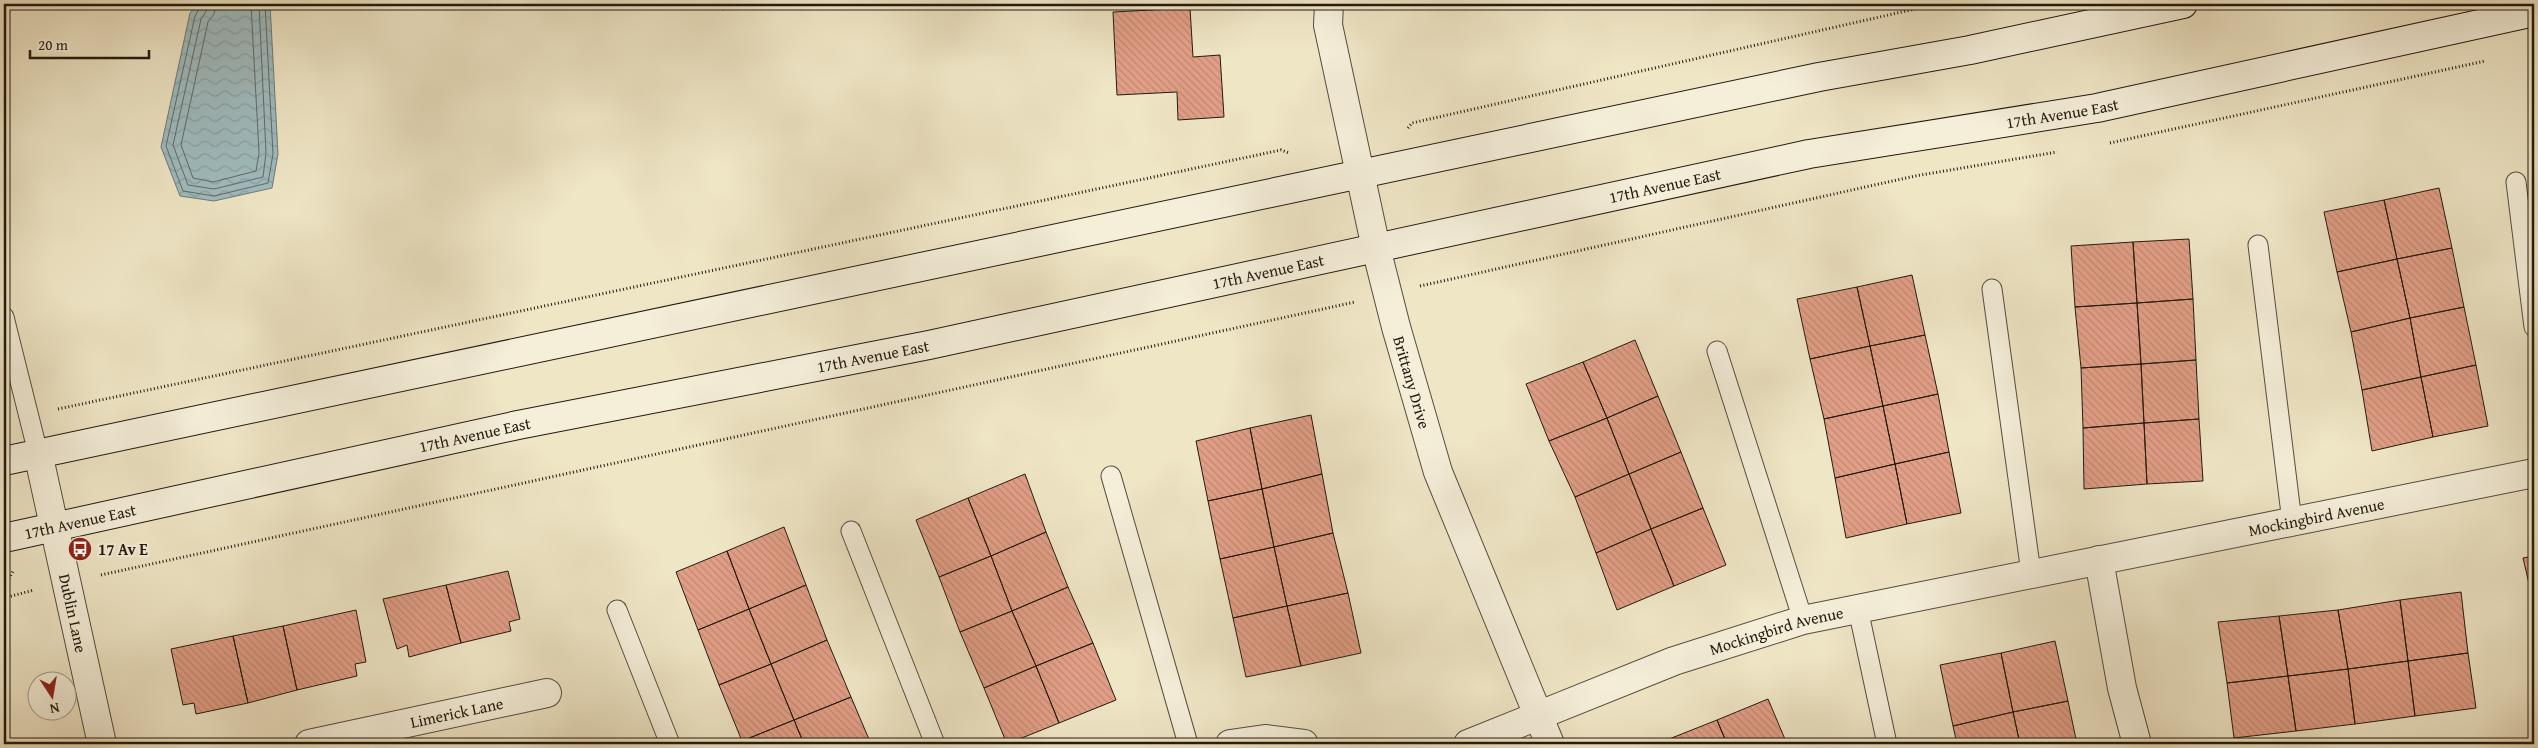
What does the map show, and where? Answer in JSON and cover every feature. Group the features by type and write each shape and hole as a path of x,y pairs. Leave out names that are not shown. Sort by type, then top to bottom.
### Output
{"street":[{"name":"Brittany Drive","path":"1329,4 1328,25 1376,248 1438,472 1550,744"},
{"path":"4,461 1819,77 1970,50 2183,4"},
{"name":"17th Avenue East","path":"4,538 518,425 939,343 1809,154 2097,108 2534,12"},
{"name":"Dublin Lane","path":"38,453 102,744"},
{"name":"Mockingbird Avenue","path":"1468,744 1674,661 1803,620 2534,473"},
{"path":"2099,560 2122,688 2137,744"},
{"name":"Limerick Lane","path":"309,744 547,693"},
{"path":"1230,744 1265,739 1304,744"}],"lane":[{"path":"2516,182 2534,327"},
{"path":"2258,244 2292,522"},
{"path":"1992,289 2032,573"},
{"path":"4,317 38,453"},
{"path":"1717,351 1803,620"},
{"path":"1111,476 1188,744"},
{"path":"851,532 935,744"},
{"path":"1858,608 1887,744"},
{"path":"617,610 670,744"}],"path":[{"path":"1406,130 1412,123 1937,4"},
{"path":"2107,144 2486,61"},
{"path":"30,415 1281,150 1298,156"},
{"path":"4,598 67,582 1345,305 1388,293 1916,176 2059,152"},
{"path":"4,588 13,571"}],"water":[{"path":"198,4 270,4 278,154 272,188 214,201 180,196 161,147 190,13"}],"building":[{"path":"720,4 750,4 722,10"},
{"path":"1190,8 1193,57 1220,55 1224,117 1178,120 1177,92 1117,95 1113,12"},
{"path":"2439,188 2452,248 2397,259 2384,200"},
{"path":"2384,200 2397,259 2337,272 2324,212"},
{"path":"2189,239 2193,299 2137,303 2133,242"},
{"path":"2133,242 2137,303 2075,307 2071,246"},
{"path":"2452,248 2464,307 2410,318 2397,259"},
{"path":"2397,259 2410,318 2351,332 2337,272"},
{"path":"1912,275 1925,335 1870,346 1857,287"},
{"path":"1857,287 1870,346 1810,359 1797,299"},
{"path":"2193,299 2196,360 2141,364 2137,303"},
{"path":"2137,303 2141,364 2081,368 2075,307"},
{"path":"2464,307 2476,365 2421,377 2410,318"},
{"path":"2410,318 2421,377 2362,390 2351,332"},
{"path":"1925,335 1938,394 1883,406 1870,346"},
{"path":"1635,340 1658,396 1607,418 1583,362"},
{"path":"1870,346 1883,406 1824,419 1810,359"},
{"path":"2196,360 2199,419 2144,423 2141,364"},
{"path":"1583,362 1607,418 1549,441 1526,384"},
{"path":"2141,364 2144,423 2083,428 2081,368"},
{"path":"2476,365 2488,426 2433,437 2421,377"},
{"path":"2421,377 2433,437 2372,451 2362,390"},
{"path":"1938,394 1949,452 1895,464 1883,406"},
{"path":"1658,396 1681,452 1629,474 1607,418"},
{"path":"1883,406 1895,464 1835,478 1824,419"},
{"path":"1311,415 1322,474 1262,489 1250,428"},
{"path":"1607,418 1629,474 1575,497 1549,441"},
{"path":"2199,419 2203,481 2147,484 2144,423"},
{"path":"2144,423 2147,484 2084,489 2083,428"},
{"path":"1250,428 1262,489 1208,501 1196,441"},
{"path":"1681,452 1703,508 1651,529 1629,474"},
{"path":"1949,452 1961,513 1907,524 1895,464"},
{"path":"1895,464 1907,524 1846,538 1835,478"},
{"path":"1025,474 1046,532 991,556 968,498"},
{"path":"1322,474 1333,533 1274,547 1262,489"},
{"path":"1629,474 1651,529 1596,553 1575,497"},
{"path":"1262,489 1274,547 1220,559 1208,501"},
{"path":"968,498 991,556 939,577 916,520"},
{"path":"1703,508 1726,565 1674,586 1651,529"},
{"path":"784,527 806,585 749,609 727,551"},
{"path":"1651,529 1674,586 1617,610 1596,553"},
{"path":"1046,532 1068,587 1012,611 991,556"},
{"path":"1333,533 1348,593 1287,606 1274,547"},
{"path":"1274,547 1287,606 1233,618 1220,559"},
{"path":"727,551 749,609 698,630 676,572"},
{"path":"991,556 1012,611 960,632 939,577"},
{"path":"2534,556 2534,605 2523,558"},
{"path":"508,571 520,619 509,622 511,631 461,643 446,585"},
{"path":"446,585 461,643 409,657 407,645 397,649 383,599"},
{"path":"806,585 827,640 771,664 749,609"},
{"path":"1068,587 1093,643 1036,666 1012,611"},
{"path":"2461,592 2468,653 2408,661 2400,600"},
{"path":"1348,593 1361,653 1301,666 1287,606"},
{"path":"2400,600 2408,661 2348,669 2338,610"},
{"path":"1287,606 1301,666 1246,677 1233,618"},
{"path":"749,609 771,664 719,685 698,630"},
{"path":"356,610 366,662 355,664 357,676 297,690 283,626"},
{"path":"2338,610 2348,669 2288,676 2279,616"},
{"path":"1012,611 1036,666 984,688 960,632"},
{"path":"2279,616 2288,676 2227,683 2218,622"},
{"path":"283,626 297,690 248,703 233,636"},
{"path":"233,636 248,703 196,714 194,703 183,705 171,649"},
{"path":"827,640 851,697 794,720 771,664"},
{"path":"2055,641 2068,701 2013,712 2001,653"},
{"path":"1093,643 1116,700 1059,723 1036,666"},
{"path":"2001,653 2013,712 1953,726 1940,665"},
{"path":"2468,653 2476,708 2415,716 2408,661"},
{"path":"2408,661 2415,716 2355,724 2348,669"},
{"path":"771,664 794,720 742,741 719,685"},
{"path":"1036,666 1059,723 1007,744 984,688"},
{"path":"2348,669 2355,724 2296,731 2288,676"},
{"path":"2288,676 2296,731 2234,738 2227,683"},
{"path":"851,697 871,744 804,744 794,720"},
{"path":"1768,699 1787,744 1727,744 1717,720"},
{"path":"2068,701 2077,744 2020,744 2013,712"},
{"path":"2013,712 2020,744 1957,744 1953,726"},
{"path":"794,720 804,744 744,744 742,741"},
{"path":"1717,720 1727,744 1659,743"}],"place":[{"name":"17 Av E","path":"80,549"}]}
